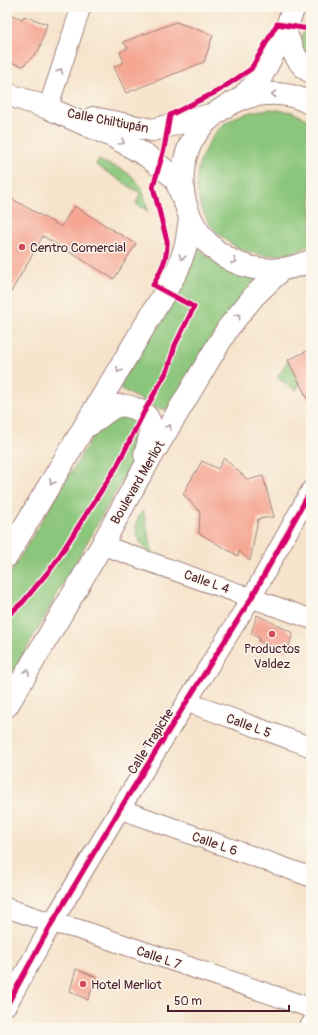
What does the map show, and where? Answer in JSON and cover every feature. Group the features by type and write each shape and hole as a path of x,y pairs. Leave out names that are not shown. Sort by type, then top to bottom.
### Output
{"main road":[{"path":"241,98 260,79 285,31 294,7"},
{"path":"285,31 298,61 311,72"},
{"name":"Calle Chiltiupán","path":"7,94 48,108 114,137 147,156 175,178 187,210"},
{"path":"7,556 13,533 84,428 178,269 186,245 187,210 183,175 184,162 190,144 200,128 214,114 241,98 263,94 286,95 311,104"},
{"name":"Calle Chiltiupán","path":"48,108 152,130 214,114"},
{"path":"187,210 200,235 208,244 228,259 245,266 264,270 282,269 297,266 311,260"},
{"name":"Boulevard Merliot","path":"7,706 102,545 139,477 228,328 254,296 282,269"},
{"path":"84,428 115,408 127,405 144,412 149,418 152,429 139,477"}],"street":[{"path":"48,108 81,7"},
{"name":"Calle Trapiche","path":"7,1005 52,923 120,809 252,597 311,490"},
{"name":"Calle L 4","path":"102,545 311,619"},
{"name":"Calle L 5","path":"187,702 311,747"},
{"name":"Calle L 6","path":"120,809 311,877"},
{"name":"Calle L 7","path":"7,908 52,923 86,932 311,1008"},
{"path":"309,1028 311,1024"}],"green space":[{"path":"311,11 311,59 296,53"},
{"path":"270,109 293,112 311,122 311,243 302,249 292,252 271,255 252,253 235,246 221,236 209,223 201,207 197,190 197,172 203,154 209,142 224,124 240,115"},
{"path":"98,160 123,170 134,178 142,189 148,211 136,204 140,193 96,165"},
{"path":"194,244 222,269 266,275 169,409 158,409 121,389 121,383"},
{"path":"288,360 300,384 296,390 277,378"},
{"path":"138,412 148,435 7,683 7,579 103,419"},
{"path":"143,510 153,554 145,549 137,536 137,520"}],"building":[{"path":"7,13 22,19 24,16 47,24 39,50 23,66 7,62"},
{"path":"176,22 213,35 204,62 126,93 114,67 124,62 120,52 128,48 123,42"},
{"path":"7,196 61,227 74,206 136,244 114,279 43,236 7,299"},
{"path":"311,349 311,406 288,360"},
{"path":"224,458 248,480 263,476 274,517 258,519 250,561 239,551 238,556 199,533 200,512 183,494 202,461 218,469"},
{"name":"Productos Valdez","path":"257,615 293,633 287,652 258,641 260,638 251,634"},
{"name":"Hotel Merliot","path":"76,969 96,977 88,1000 70,991"}],"cycle path":[{"path":"7,616 23,602 53,566 117,466 144,412 168,369 175,345 194,307 153,285 163,264 167,247 167,241 153,187 164,149 170,115 218,91 251,69 277,24 309,29 311,27"},
{"path":"7,1005 52,923 120,809 252,597 311,490"}],"place":[{"name":"Centro Comercial","path":"22,247"},
{"name":"Productos Valdez","path":"272,634"},
{"name":"Hotel Merliot","path":"83,984"}]}
